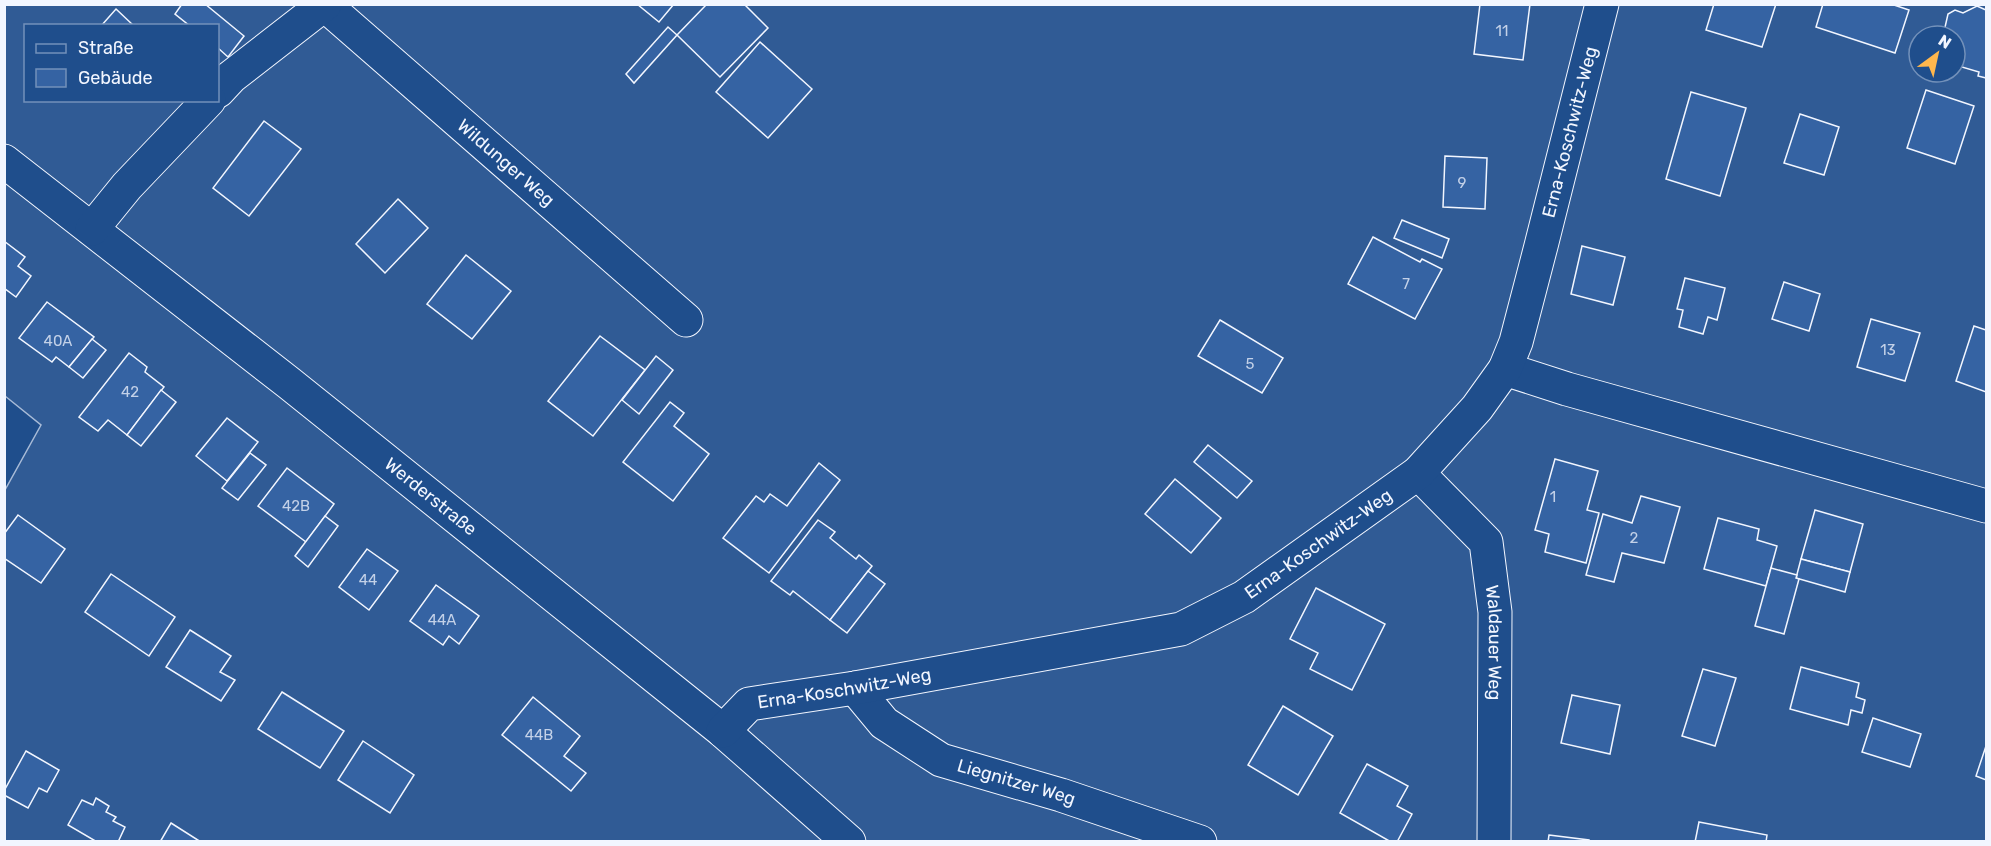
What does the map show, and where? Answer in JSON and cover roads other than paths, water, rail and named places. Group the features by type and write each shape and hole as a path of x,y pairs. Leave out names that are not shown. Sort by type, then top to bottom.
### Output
{"street":[{"name":"Erna-Koschwitz-Weg","path":"723,731 749,704 855,688 1181,629 1244,597 1418,473 1477,408 1505,369 1515,342 1541,246 1602,4"},
{"path":"219,90 231,77 325,5"},
{"name":"Wildunger Weg","path":"325,5 686,320"},
{"path":"92,228 127,186 206,102"},
{"name":"Werderstraße","path":"4,161 298,390 723,731 849,842"},
{"path":"1505,369 1567,389 1986,506"},
{"name":"Waldauer Weg","path":"1418,473 1485,542 1495,612 1494,842"},
{"name":"Liegnitzer Weg","path":"855,688 884,723 940,760 1061,795 1200,842"}]}
